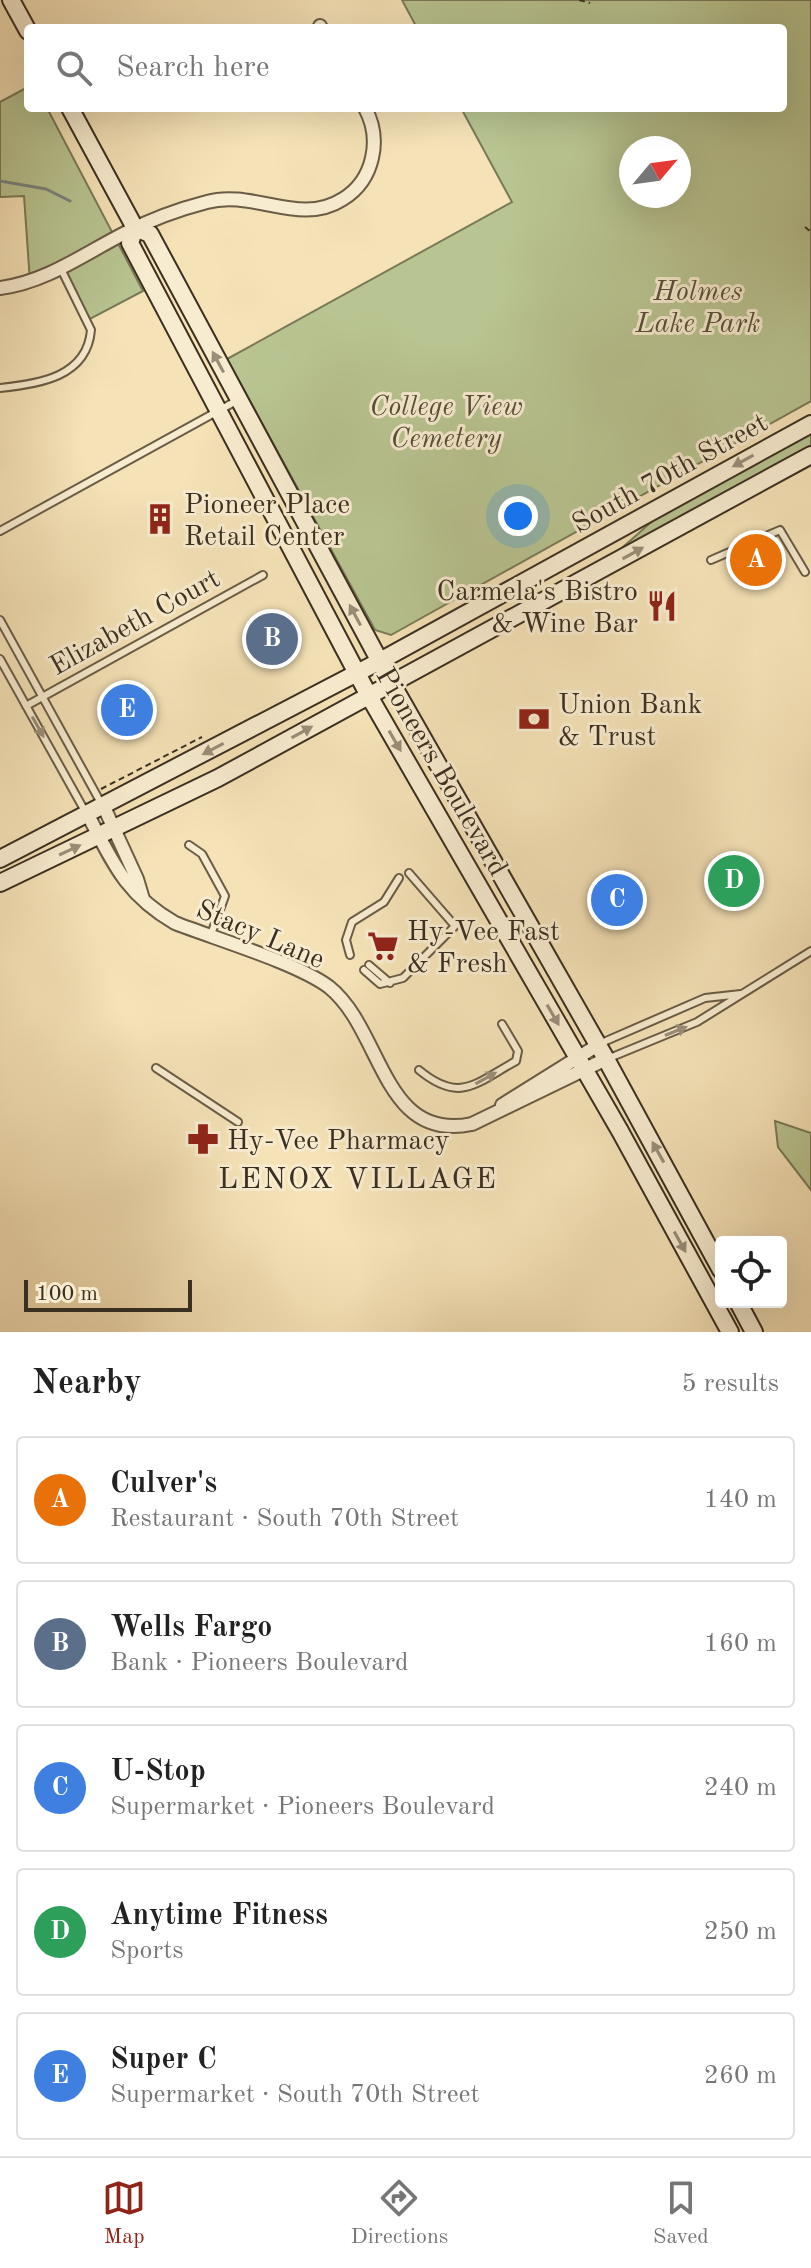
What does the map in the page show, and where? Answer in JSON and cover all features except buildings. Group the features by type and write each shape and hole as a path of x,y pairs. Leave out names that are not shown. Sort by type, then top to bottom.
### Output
{"main road":[{"path":"11,0 24,24"},
{"name":"Pioneers Boulevard","path":"72,112 135,228 150,234 392,684 602,1052 715,1259"},
{"name":"Pioneers Boulevard","path":"135,228 130,243 369,696 581,1063 730,1332"},
{"name":"South 70th Street","path":"0,859 88,815 100,800 380,661 811,424"},
{"name":"South 70th Street","path":"0,883 218,778 811,455"},
{"path":"741,1308 754,1332"}],"street":[{"path":"0,288 27,283 135,228 220,199 307,211 334,204 354,190 370,167 374,139 366,112"},
{"name":"Stacy Lane","path":"100,800 107,832 126,885 175,923 312,977 338,996 355,1018 401,1101 419,1118 432,1124 459,1127 486,1117 602,1052"},
{"name":"Stacy Lane","path":"88,815 107,832"}],"lane":[{"path":"0,388 24,385 67,372 85,354 91,330 60,268"},
{"path":"0,531 238,400"},
{"path":"711,560 780,530 805,572"},
{"name":"Elizabeth Court","path":"26,706 263,575"},
{"name":"Stacy Lane","path":"0,620 100,800"},
{"name":"Stacy Lane","path":"0,659 88,815"},
{"path":"189,845 202,854 225,896 210,937"},
{"path":"366,968 390,983 403,978 455,926 409,873"},
{"path":"352,952 346,940 352,922 384,902 399,878"},
{"path":"602,1052 697,1022 811,951"},
{"path":"602,1052 705,998 741,994"},
{"path":"419,1070 446,1089 467,1088 516,1061 518,1051 502,1024"},
{"path":"156,1068 238,1122"}],"path":[{"path":"579,0 590,3"},
{"path":"805,227 811,232"},
{"path":"100,800 211,734"}],"green space":[{"path":"402,0 811,0 811,401 391,635 375,630 227,359 512,202 463,112 787,112 787,24 415,24"},
{"path":"24,89 24,112 49,112 143,291 88,320 60,268 30,282 24,196 0,197 0,102"},
{"path":"811,431 811,446 615,554 657,517"},
{"path":"775,1121 811,1133 811,1190 778,1147"}],"waterway":[{"path":"0,181 46,189 70,201"}],"place":[{"name":"Pioneer Place Retail Center","path":"160,519"},
{"name":"Culver's","path":"756,560"},
{"name":"Carmela's Bistro & Wine Bar","path":"662,606"},
{"name":"Wells Fargo","path":"272,639"},
{"name":"Super C","path":"127,710"},
{"name":"Union Bank & Trust","path":"534,719"},
{"name":"Anytime Fitness","path":"734,881"},
{"name":"U-Stop","path":"617,900"},
{"name":"Hy-Vee Fast & Fresh","path":"383,946"},
{"name":"Hy-Vee Pharmacy","path":"203,1139"}],"district":[{"name":"LENOX VILLAGE","path":"358,1178"}],"park label":[{"name":"Holmes Lake Park","path":"698,306"},
{"name":"College View Cemetery","path":"446,421"}]}
